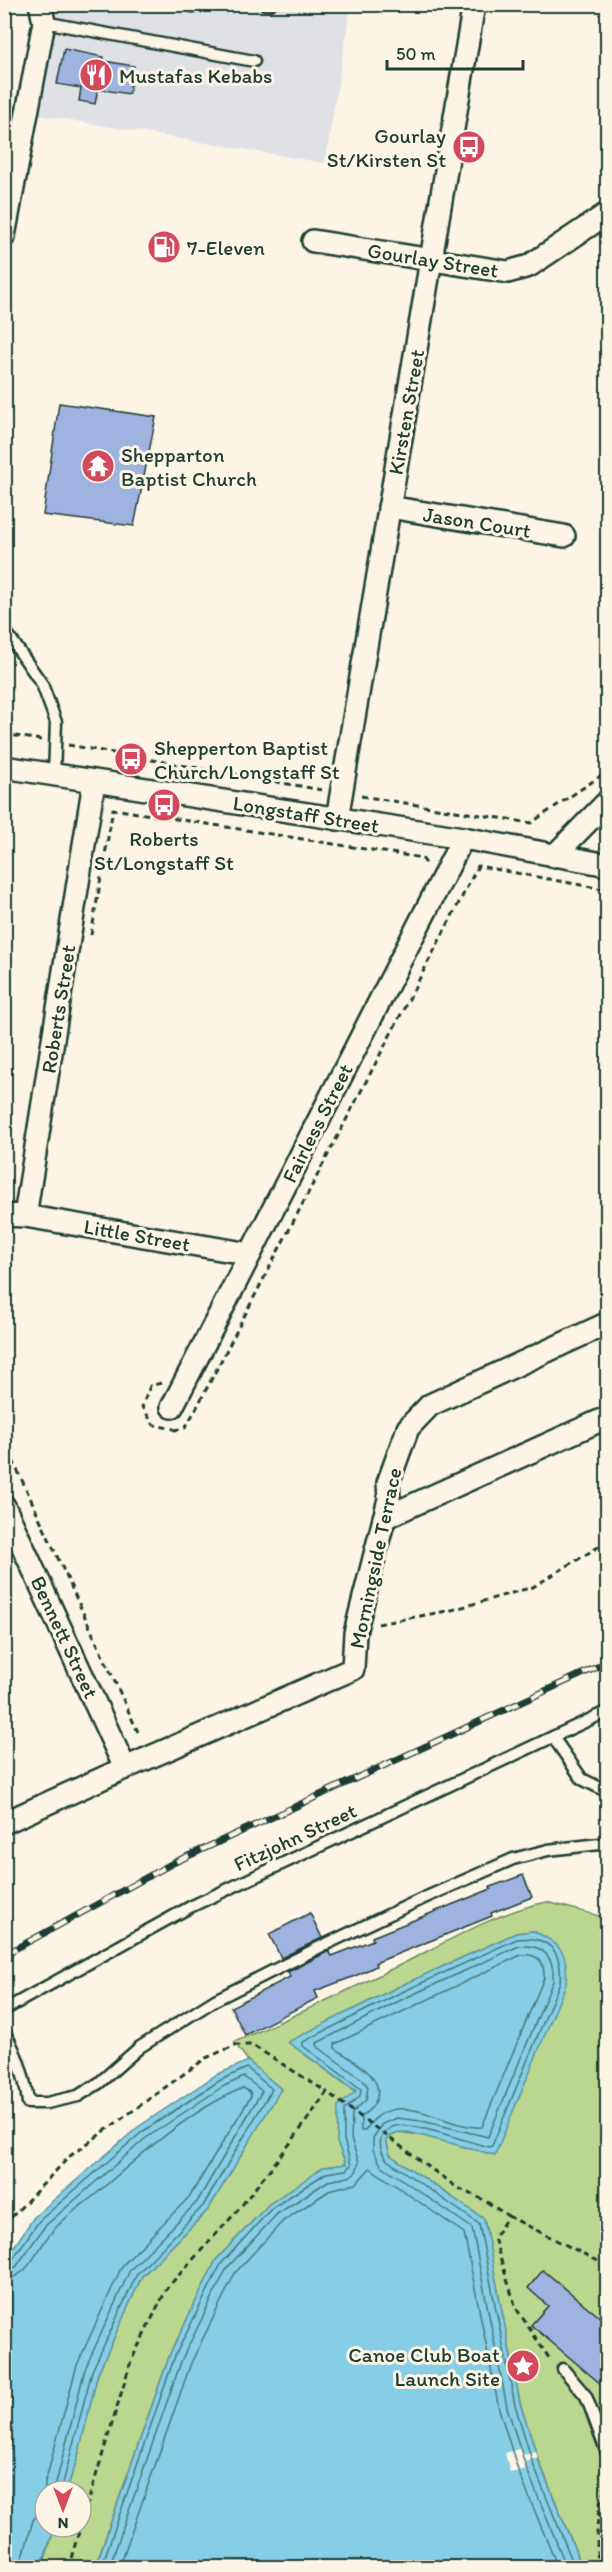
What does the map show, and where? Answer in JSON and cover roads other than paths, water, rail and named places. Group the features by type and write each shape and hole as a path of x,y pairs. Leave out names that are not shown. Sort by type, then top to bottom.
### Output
{"street":[{"name":"Kirsten Street","path":"338,819 474,4"},
{"path":"4,236 42,13"},
{"name":"Gourlay Street","path":"314,241 499,272 529,266 608,213"},
{"name":"Jason Court","path":"389,507 564,536"},
{"name":"Longstaff Street","path":"4,767 462,838 608,865"},
{"name":"Roberts Street","path":"15,1216 94,782"},
{"path":"554,856 608,801"},
{"name":"Fairless Street","path":"172,1407 462,838"},
{"name":"Little Street","path":"15,1216 250,1254"},
{"name":"Morningside Terrace","path":"125,1768 353,1669 355,1633 389,1499 388,1483 408,1428 430,1405 608,1323"},
{"path":"384,1518 608,1417"},
{"name":"Bennett Street","path":"4,1506 125,1768"},
{"path":"4,1823 125,1768"}],"lane":[{"path":"192,6 213,4"},
{"path":"265,4 270,4"},
{"path":"42,13 254,61"},
{"path":"4,629 42,684 56,722 54,775"},
{"name":"Fitzjohn Street","path":"4,2010 190,1907 608,1711"},
{"path":"553,1737 582,1779 608,1792"},
{"path":"4,2031 18,2055 26,2082 28,2103 47,2103 78,2096 99,2083 140,2047 205,2006 322,1946 513,1859 548,1851 608,1843"},
{"path":"559,2368 586,2396 608,2456"}],"water":[{"path":"533,1931 550,1940 561,1950 566,1964 566,1984 495,2155 408,2132 396,2133 386,2140 390,2155 484,2219 520,2403 539,2462 582,2567 95,2568 170,2354 216,2260 269,2204 324,2167 346,2164 337,2142 338,2106 356,2091 288,2042 398,1987 516,1933"},
{"path":"248,2061 281,2089 208,2210 142,2276 98,2373 70,2479 33,2479 33,2539 51,2539 41,2567 5,2567 5,2260 34,2217 138,2127 216,2075"}],"railway":[{"path":"4,1955 173,1863 608,1662"}],"place":[{"name":"Mustafas Kebabs","path":"96,75"},
{"name":"Gourlay St/Kirsten St","path":"469,147"},
{"name":"7-Eleven","path":"164,247"},
{"name":"Shepparton Baptist Church","path":"98,466"},
{"name":"Shepperton Baptist Church/Longstaff St","path":"131,759"},
{"name":"Roberts St/Longstaff St","path":"164,805"},
{"name":"Canoe Club Boat Launch Site","path":"523,2366"}]}
